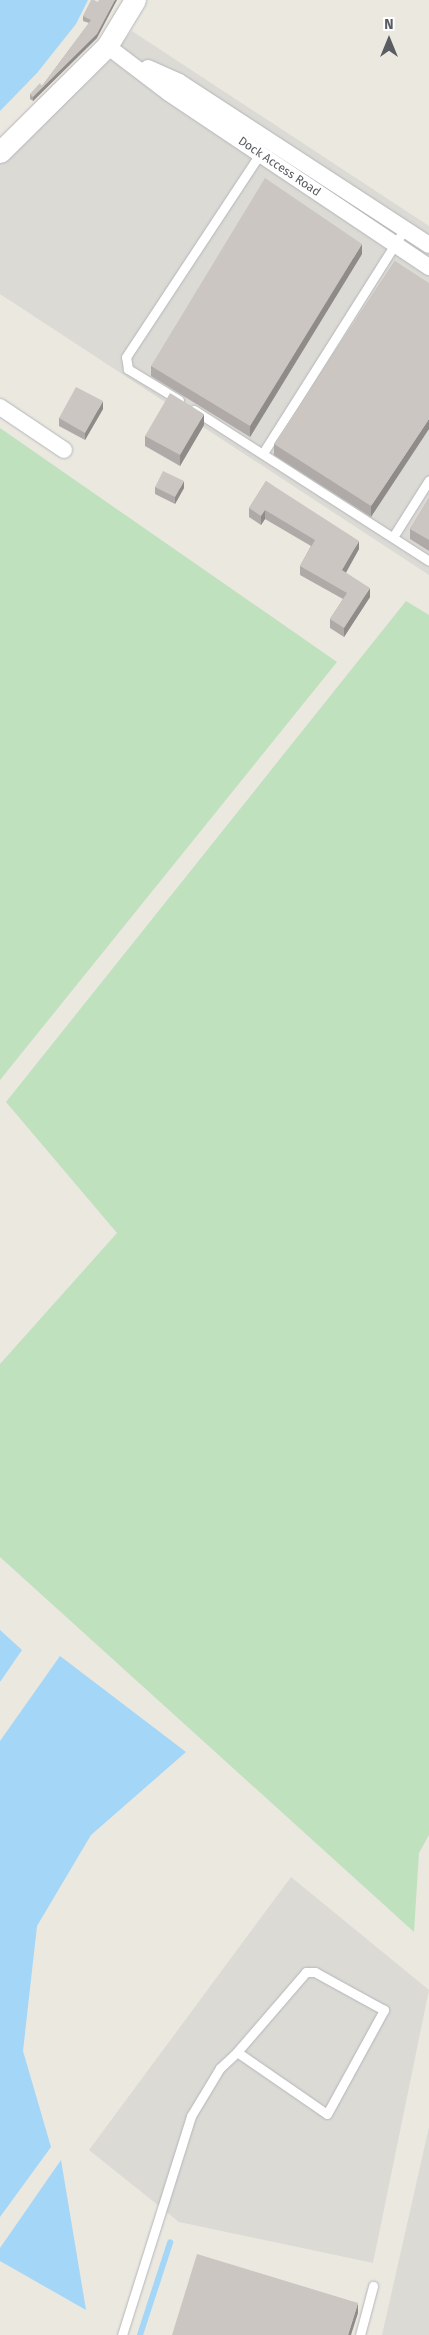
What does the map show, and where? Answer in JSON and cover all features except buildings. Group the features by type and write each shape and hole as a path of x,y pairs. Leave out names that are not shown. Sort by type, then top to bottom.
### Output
{"street":[{"path":"0,152 107,46 135,0"},
{"name":"Dock Access Road","path":"107,46 132,62 169,93 429,245"},
{"name":"Dock Access Road","path":"264,147 394,245 429,268"},
{"path":"0,407 64,450"}],"lane":[{"path":"264,147 126,363 429,561"},
{"path":"263,453 404,230"},
{"path":"393,537 429,480"},
{"path":"122,2335 191,2116 220,2068 237,2052 306,1972 315,1972 384,2010 327,2114 237,2052"},
{"path":"360,2335 373,2286"}],"shaded area":[{"path":"132,31 429,226 429,575 0,294 0,160 89,81"},
{"path":"291,1877 429,1990 373,2263 179,2222 89,2150"},
{"path":"429,2127 429,2335 382,2335"}],"green space":[{"path":"0,428 337,662 0,1080"},
{"path":"406,601 429,615 429,1835 419,1853 414,1932 0,1557 0,1364 117,1233 6,1102"}],"water":[{"path":"0,0 88,0 76,24 37,73 0,111"},
{"path":"0,1630 22,1650 0,1682"},
{"path":"60,1656 186,1752 91,1835 37,1926 23,2051 51,2147 0,2217 0,1741"},
{"path":"61,2160 86,2310 0,2261 0,2248"}],"waterway":[{"path":"140,2335 170,2243"}]}
